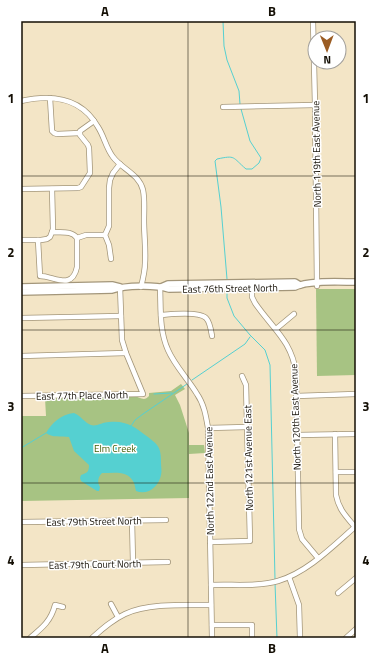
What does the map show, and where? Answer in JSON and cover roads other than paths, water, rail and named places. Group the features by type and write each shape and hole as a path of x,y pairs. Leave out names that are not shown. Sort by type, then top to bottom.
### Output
{"main road":[{"name":"East 76th Street North","path":"21,292 112,290 141,287 160,287 169,289 294,282 300,285 317,285 356,282"},
{"name":"East 76th Street North","path":"21,287 112,285 120,288"}],"street":[{"name":"North 119th East Avenue","path":"312,21 315,105 317,285"},
{"path":"21,101 38,98 56,98 70,101 77,105 89,114 94,121 109,152 120,164 138,179 144,195 145,265 141,287"},
{"path":"50,98 52,131 57,134 80,133"},
{"path":"223,107 315,105"},
{"path":"80,133 80,131 94,121"},
{"path":"21,189 81,187 90,173 89,148 80,133"},
{"path":"105,235 109,226 110,180 120,164"},
{"path":"21,240 38,240 50,236 53,229 52,189"},
{"path":"38,240 40,276 46,276 54,280 69,279 74,275 77,267 76,238 74,234 71,233 52,232"},
{"path":"76,238 86,235 105,235"},
{"path":"105,235 110,245 111,259"},
{"name":"North 120th East Avenue","path":"252,285 252,297 255,303 287,345 294,361 296,373 298,529 302,539 318,558"},
{"name":"North 122nd East Avenue","path":"160,287 163,335 167,348 198,395 205,412 208,428 212,638"},
{"path":"21,356 126,353 122,340 120,288"},
{"path":"161,315 196,314 204,316 209,323 212,336"},
{"path":"276,330 294,314"},
{"path":"21,318 121,316"},
{"name":"East 77th Place North","path":"21,396 143,394 126,353"},
{"name":"North 121st Avenue East","path":"210,542 250,541 246,385 242,376"},
{"path":"296,396 356,394"},
{"path":"208,428 247,427"},
{"path":"211,585 257,584 289,577 303,570 356,527 338,505 336,495 335,434"},
{"path":"297,435 356,434"},
{"path":"336,472 356,472"},
{"path":"132,520 133,563"},
{"name":"East 79th Street North","path":"21,522 166,520"},
{"name":"East 79th Court North","path":"21,565 168,562"},
{"path":"289,577 299,605 300,638"},
{"path":"338,593 356,578"},
{"path":"111,604 118,617"},
{"path":"30,638 50,620 55,605 63,607"},
{"path":"92,638 118,617 134,610 150,607 211,605"},
{"path":"212,625 252,625 252,638"},
{"path":"346,638 356,629"}],"water":[{"path":"74,413 91,425 109,422 125,423 139,430 155,443 161,456 161,474 158,483 149,491 140,492 136,491 134,482 127,475 119,473 102,473 98,480 100,487 99,491 97,491 81,481 81,475 87,472 89,465 74,451 69,437 48,435 46,433 61,417"}],"waterway":[{"path":"223,21 224,46 227,60 239,91 240,104"},
{"path":"227,279 221,207 215,161 217,159 231,157 246,169 252,169 259,163 261,158 250,141 241,109"},
{"path":"227,293 227,298 234,316 265,350 270,365 275,579"},
{"path":"192,380 245,344 250,337"},
{"path":"131,426 135,420 187,384"},
{"path":"154,394 172,393"},
{"path":"21,448 46,433"},
{"path":"275,583 277,638"}],"park label":[{"name":"Elm Creek","path":"115,448"}]}
